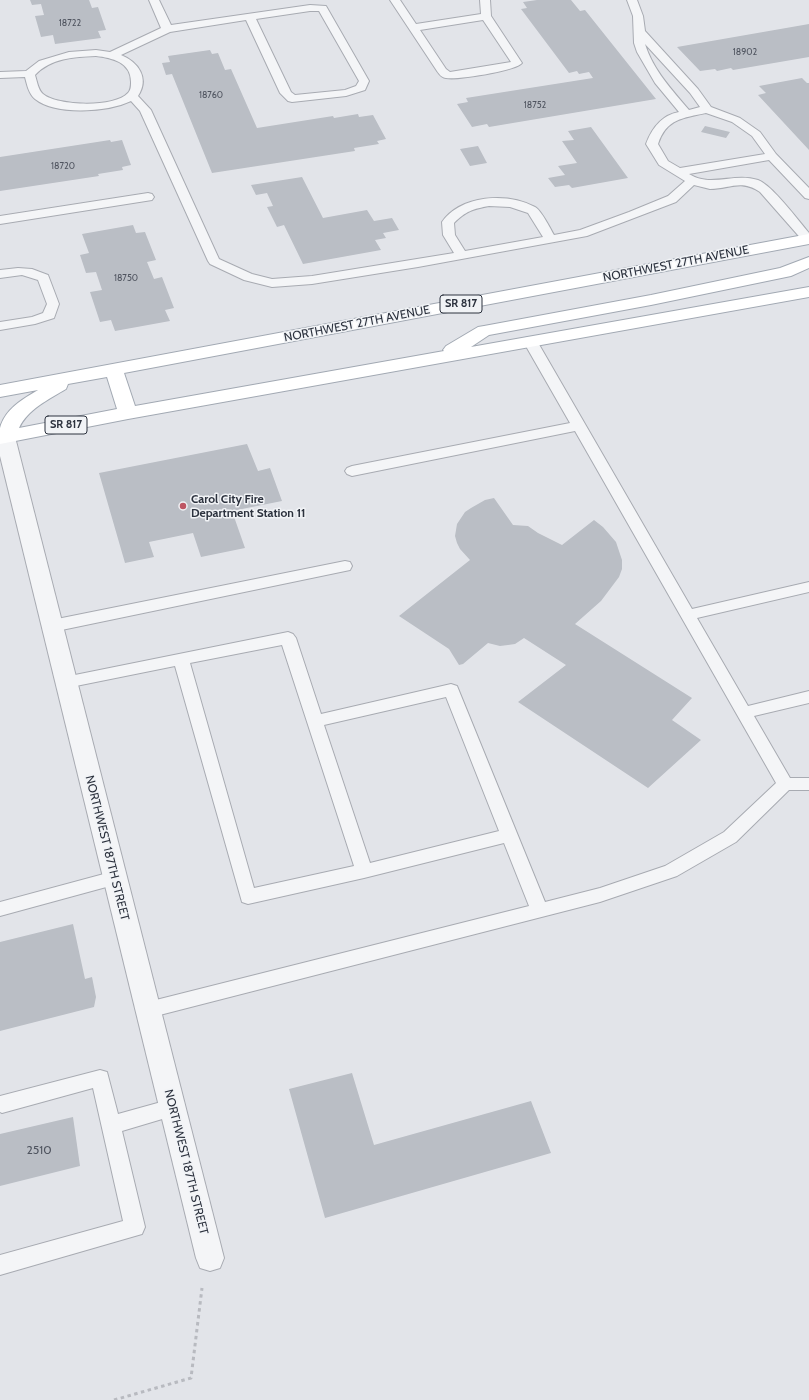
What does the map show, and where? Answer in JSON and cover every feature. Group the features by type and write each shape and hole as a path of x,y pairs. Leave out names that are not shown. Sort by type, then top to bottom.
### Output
{"main road":[{"name":"NORTHWEST 27TH AVENUE","path":"0,391 809,239"},
{"path":"441,357 484,331 651,300 785,272 809,262"},
{"name":"SR 817","path":"2,436 809,292"},
{"path":"114,370 128,413"},
{"path":"2,436 16,415 28,404 70,378"}],"street":[{"name":"NORTHWEST 187TH STREET","path":"2,436 52,626 210,1258"}],"lane":[{"path":"154,0 167,29"},
{"path":"395,0 446,75 457,75 511,66 517,63 516,58 486,16 485,0"},
{"path":"632,0 638,12 640,44 648,63 686,113"},
{"path":"112,55 167,29 310,8 322,8 364,81 361,88 346,93 292,99 286,94 250,17"},
{"path":"413,28 486,16"},
{"path":"640,32 694,91 707,109"},
{"path":"0,75 29,74 36,66 47,60 77,54 96,53 112,55 132,65 137,74 136,89 132,96 113,103 76,107 56,104 40,98 33,89 29,74"},
{"path":"132,96 145,110 214,261 248,277 272,283 312,280 583,233 672,199 692,181"},
{"path":"809,195 772,156 756,134 736,120 707,109 675,116 662,126 655,135 652,144 663,163 692,181 710,185 738,181 755,183 764,189 809,239"},
{"path":"679,172 772,156"},
{"path":"0,220 148,197"},
{"path":"462,255 449,235 448,222 459,212 473,204 489,202 511,203 532,210 551,239"},
{"path":"0,274 31,272 44,278 53,304 49,315 35,320 0,326"},
{"path":"530,341 785,784"},
{"path":"352,471 579,426"},
{"path":"52,626 345,566"},
{"path":"688,615 809,587"},
{"path":"66,682 288,638 364,871"},
{"path":"181,659 248,897 364,871 510,835"},
{"path":"315,722 451,690 540,910"},
{"path":"744,713 809,697"},
{"path":"148,1010 600,895 671,871 730,837 785,784 809,784"},
{"path":"0,909 115,878"},
{"path":"0,1265 135,1227 100,1078 2,1104"},
{"path":"112,1125 172,1108"}],"path":[{"path":"114,1400 191,1378 200,1292"}],"building":[{"path":"30,0 89,0 92,8 98,7 106,30 98,31 101,38 55,44 53,35 41,37 35,16 44,15 41,4 32,5"},
{"path":"537,0 571,0 580,11 585,10 656,99 489,127 487,124 472,127 457,104 468,102 466,98 593,78 589,72 579,74 577,71 569,73 521,9 527,8 523,2"},
{"path":"809,24 809,57 733,70 731,68 717,71 715,69 700,71 677,47"},
{"path":"210,50 212,54 218,53 225,70 231,69 257,128 333,116 334,118 358,114 359,117 373,115 386,139 377,141 379,144 354,148 355,151 212,173 172,74 166,75 162,63 170,62 168,56"},
{"path":"802,78 809,83 809,150 758,95 766,93 759,86"},
{"path":"705,126 730,132 726,138 701,132"},
{"path":"591,127 628,178 572,188 569,185 555,187 548,178 565,175 558,166 577,163 562,141 574,140 568,131"},
{"path":"110,140 111,142 122,140 131,165 122,167 123,170 98,174 99,176 0,191 0,157"},
{"path":"478,146 487,163 470,166 460,149"},
{"path":"302,177 323,218 367,210 374,221 392,218 399,230 383,233 386,238 375,240 381,250 303,264 284,225 277,227 267,207 273,206 267,193 256,195 251,185"},
{"path":"133,225 136,233 145,232 156,260 147,262 154,279 162,277 174,308 165,310 170,321 115,331 111,320 100,322 90,292 102,290 96,272 86,273 80,255 89,253 82,234"},
{"name":"Carol City Fire Department Station 11","path":"247,444 258,471 270,468 282,501 232,511 245,548 201,557 193,533 149,542 154,557 125,563 99,473"},
{"path":"494,498 513,525 528,526 538,533 562,545 594,520 603,527 616,542 622,560 622,569 619,577 601,601 575,624 692,698 672,720 701,740 648,788 518,702 566,665 524,638 515,644 508,645 500,646 488,643 463,664 459,665 449,649 399,616 470,560 460,549 457,543 455,536 457,524 465,512 485,500"},
{"path":"73,924 85,979 92,977 96,997 94,1007 0,1031 0,942"},
{"path":"352,1073 374,1145 531,1101 551,1153 325,1218 289,1089"},
{"path":"73,1117 80,1166 0,1186 0,1134"}],"place":[{"name":"Carol City Fire Department Station 11","path":"183,506"}]}
